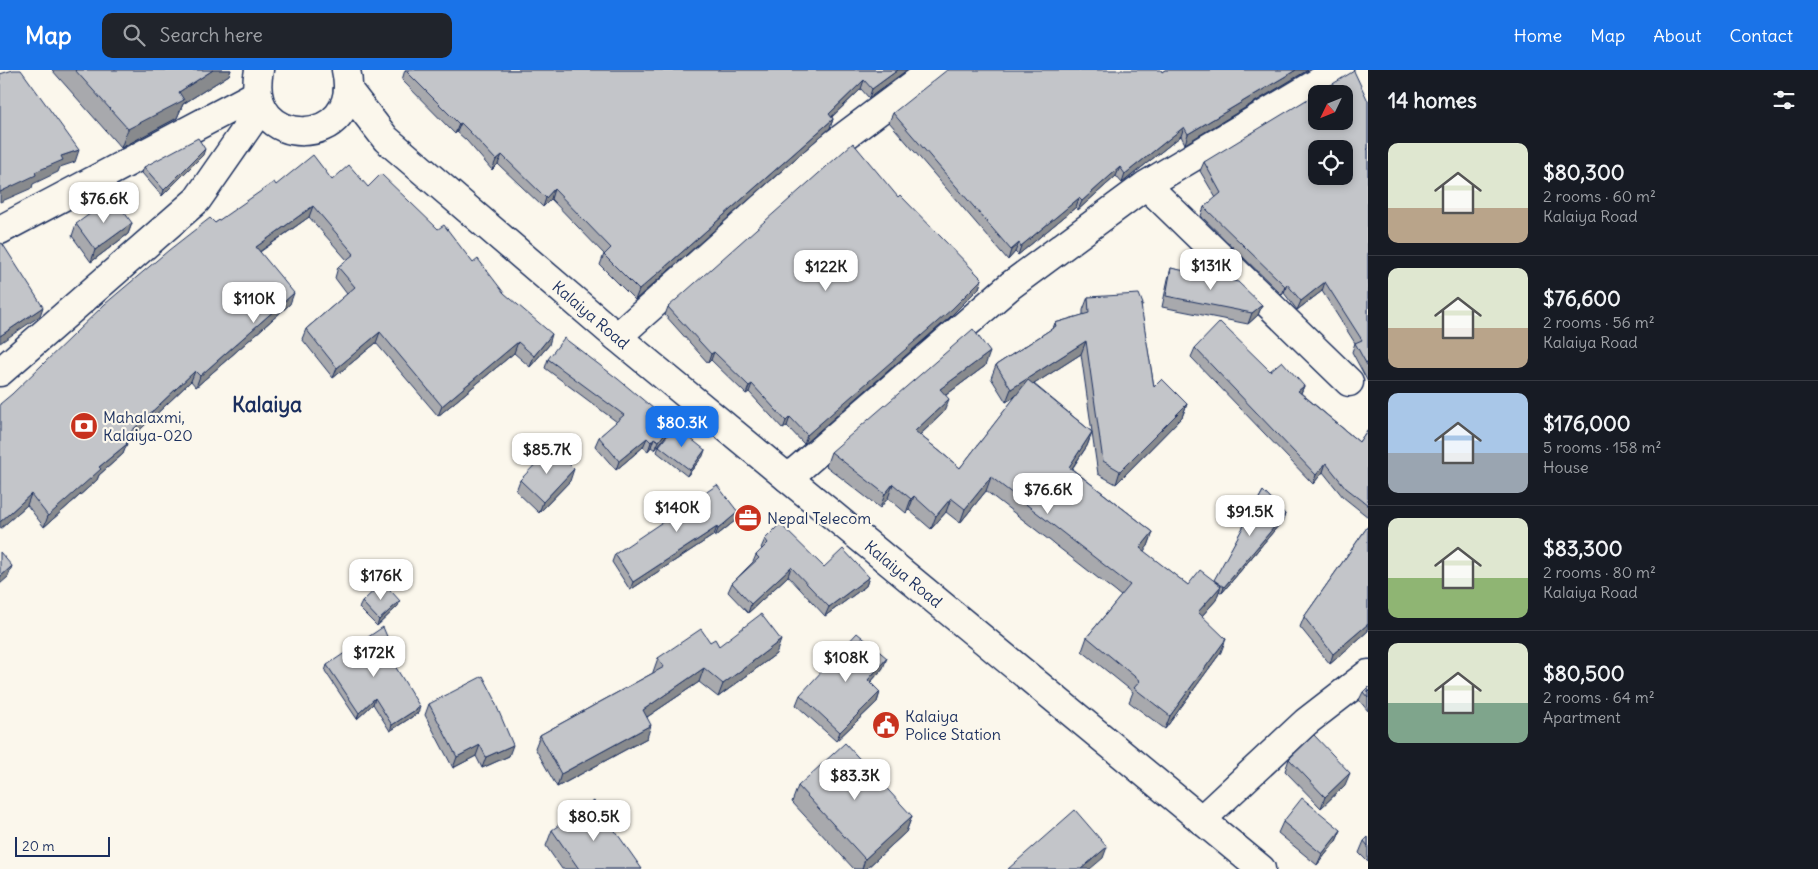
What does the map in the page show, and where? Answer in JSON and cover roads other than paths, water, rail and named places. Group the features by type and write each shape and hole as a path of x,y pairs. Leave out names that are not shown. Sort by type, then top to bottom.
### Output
{"street":[{"path":"617,337 829,148 933,70"},
{"path":"788,478 1011,286 1146,185 1339,70"},
{"path":"264,100 292,131 306,132 319,129 331,122 343,108 348,78"},
{"path":"348,78 386,140"},
{"path":"0,372 197,200 264,100"},
{"path":"0,230 264,100"},
{"path":"331,122 386,140"},
{"name":"Kalaiya Road","path":"386,140 617,337 1261,869"},
{"path":"1146,185 1349,382"},
{"path":"1202,820 1306,722 1368,674"}],"place":[{"name":"Mahalaxmi, Kalaiya-020","path":"84,426"},
{"name":"Nepal Telecom","path":"748,518"},
{"name":"Kalaiya Police Station","path":"886,725"}],"district":[{"name":"Kalaiya","path":"267,405"}]}
